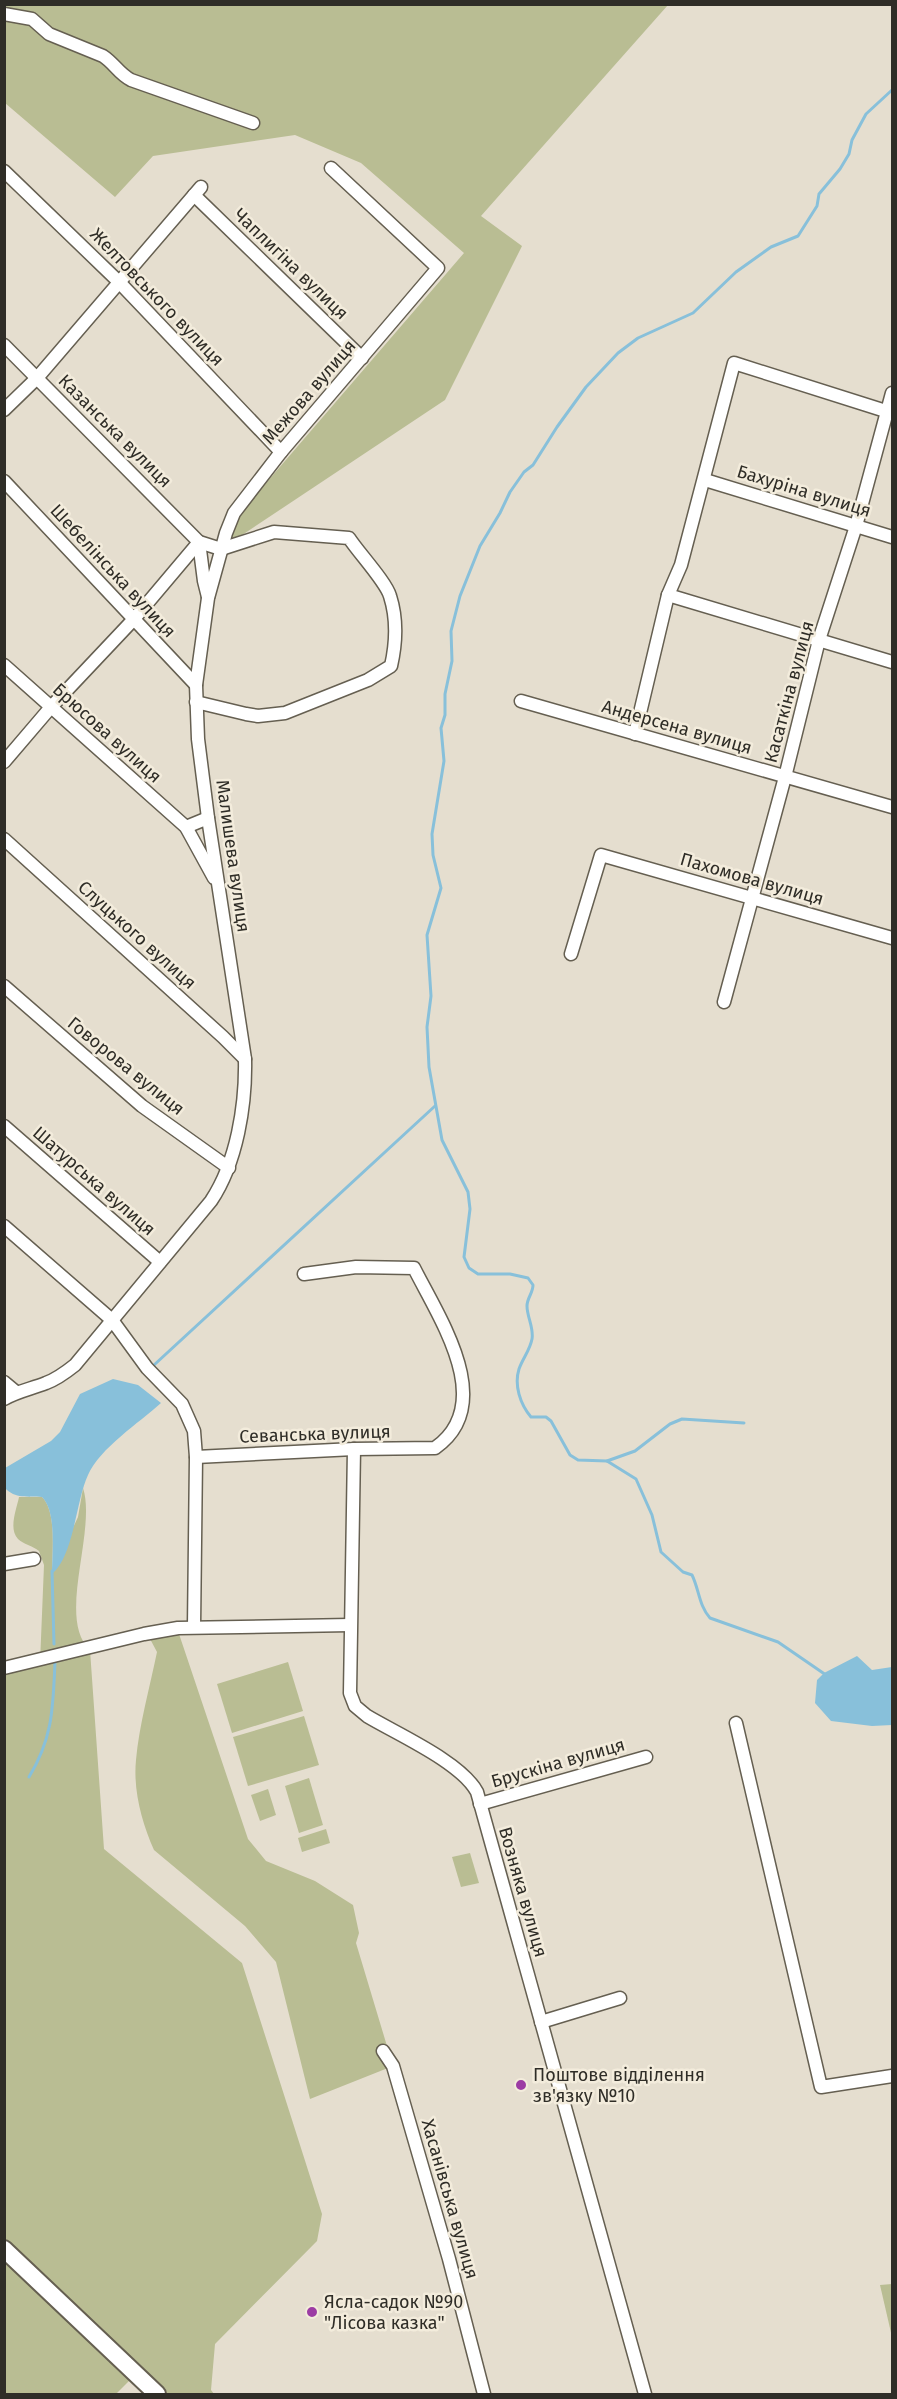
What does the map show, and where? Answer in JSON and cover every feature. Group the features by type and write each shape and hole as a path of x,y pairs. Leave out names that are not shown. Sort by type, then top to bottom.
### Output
{"main road":[{"path":"4,2249 157,2394"}],"street":[{"path":"4,14 32,19 49,34 60,36 103,56 111,61 124,76 153,90 253,123"},
{"name":"Межова вулиця","path":"222,549 234,513 281,452 438,268 331,168"},
{"name":"Желтовського вулиця","path":"4,171 120,282 281,452"},
{"name":"Чаплигіна вулиця","path":"120,282 198,191 362,358"},
{"path":"4,410 37,378 120,282"},
{"name":"Казанська вулиця","path":"4,345 199,542 222,549"},
{"path":"635,734 668,596 681,565 734,363 890,412"},
{"name":"Касаткіна вулиця","path":"724,1002 753,899 819,640 890,412 892,393"},
{"name":"Бахуріна вулиця","path":"705,480 892,537"},
{"name":"Шебелінська вулиця","path":"4,482 196,685"},
{"path":"196,702 252,715 285,713 368,680 391,666 394,649 394,620 390,594 349,538 273,532 222,549"},
{"path":"199,542 208,598"},
{"path":"4,762 51,707 134,619 199,542"},
{"name":"Малишева вулиця","path":"4,1399 16,1392 45,1384 61,1376 75,1365 211,1201 222,1186 229,1168 244,1099 245,1059 208,819 196,702 196,685 208,598 222,549"},
{"path":"668,596 892,662"},
{"name":"Брюсова вулиця","path":"4,665 186,827 219,888"},
{"name":"Андерсена вулиця","path":"521,701 892,807"},
{"path":"186,827 208,819"},
{"name":"Слуцького вулиця","path":"4,839 245,1059"},
{"name":"Пахомова вулиця","path":"571,954 601,855 892,938"},
{"name":"Говорова вулиця","path":"4,986 142,1106 229,1168"},
{"path":"223,1037 240,1021"},
{"name":"Шатурська вулиця","path":"4,1126 160,1262"},
{"path":"4,1226 112,1320 141,1361 182,1404 194,1431 196,1457 194,1627"},
{"name":"Севанська вулиця","path":"196,1457 354,1449 435,1448 445,1441 454,1426 461,1409 463,1378 455,1348 414,1268 356,1267 304,1274"},
{"path":"4,1382 16,1392"},
{"name":"Возняка вулиця","path":"354,1449 350,1693 355,1706 367,1716 463,1774 472,1782 645,2394"},
{"path":"4,1564 34,1559"},
{"path":"4,1668 144,1634 194,1627 350,1625"},
{"path":"736,1722 821,2087 892,2076"},
{"name":"Брускіна вулиця","path":"480,1804 646,1757"},
{"path":"541,2022 620,1998"},
{"name":"Хасанівська вулиця","path":"383,2051 393,2066 449,2259 484,2394"}],"green space":[{"path":"5,5 668,5 481,216 522,246 445,400 221,549 236,518 464,253 361,163 295,135 153,156 115,197 5,103"},
{"path":"83,1488 86,1506 77,1618 81,1636 90,1650 104,1849 242,1963 322,2214 317,2241 215,2344 211,2390 214,2394 163,2394 138,2372 116,2394 5,2393 4,1673 40,1663 44,1565 39,1551 18,1539 13,1524 19,1497 42,1497 47,1504 52,1522 52,1573 78,1517"},
{"path":"178,1631 248,1839 266,1861 315,1881 353,1905 359,1933 356,1943 393,2066 310,2099 276,1962 245,1926 154,1850 142,1818 135,1772 137,1747 157,1652 149,1637"},
{"path":"288,1662 303,1711 232,1733 217,1684"},
{"path":"304,1716 319,1765 248,1786 233,1737"},
{"path":"309,1778 323,1825 299,1833 285,1786"},
{"path":"268,1789 276,1815 260,1821 251,1795"},
{"path":"326,1829 330,1843 302,1852 298,1838"},
{"path":"470,1853 479,1883 461,1887 452,1857"},
{"path":"892,2284 892,2337 880,2285"}],"water":[{"path":"113,1379 138,1385 161,1403 121,1436 94,1465 84,1486 65,1554 52,1574 53,1533 47,1504 42,1497 22,1496 9,1492 5,1488 5,1468 51,1441 60,1432 80,1394"},
{"path":"857,1656 872,1670 892,1667 892,1725 872,1726 831,1721 815,1703 817,1680 824,1673"}],"waterway":[{"path":"744,1423 682,1419 670,1424 635,1451 607,1461 578,1460 570,1455 551,1421 546,1417 531,1417 519,1394 517,1381 519,1369 532,1339 527,1306 533,1285 528,1278 510,1274 478,1274 469,1268 464,1257 470,1209 468,1192 442,1140 429,1067 427,1027 431,996 427,935 441,888 433,855 432,834 444,761 441,728 445,715 445,694 452,661 451,631 460,596 480,546 510,492 524,472 533,465 586,387 618,353 638,338 693,313 736,272 771,247 798,236 817,206 819,194 849,154 852,140 866,114 892,90"},
{"path":"154,1365 435,1106"},
{"path":"607,1461 636,1479 652,1515 661,1552 683,1572 692,1575 710,1618 778,1642 826,1675"},
{"path":"52,1571 54,1644"},
{"path":"29,1777 43,1749 50,1722 55,1662"}],"place":[{"name":"Поштове відділення зв'язку №10","path":"521,2085"},
{"name":"Ясла-садок №90 \"Лісова казка\"","path":"312,2312"}]}
